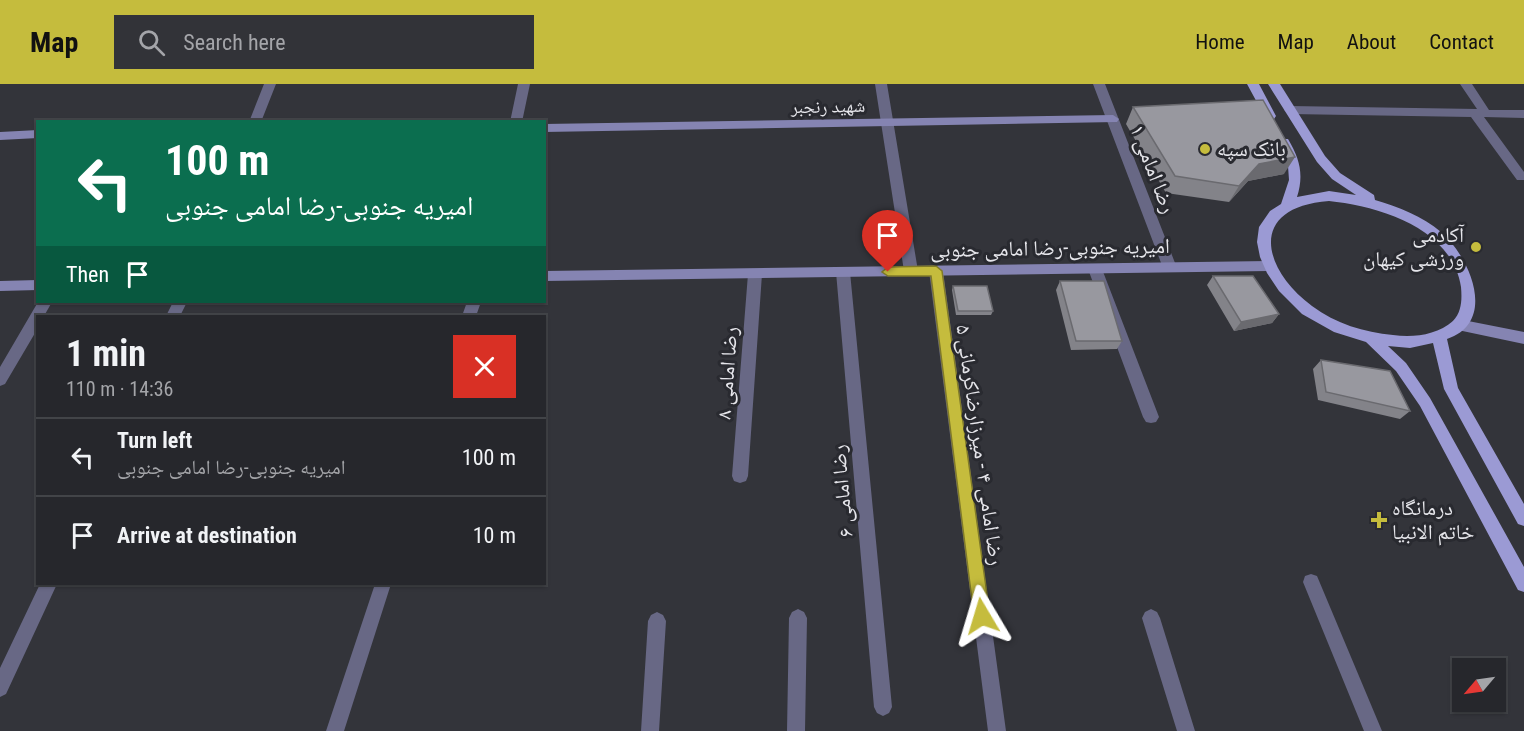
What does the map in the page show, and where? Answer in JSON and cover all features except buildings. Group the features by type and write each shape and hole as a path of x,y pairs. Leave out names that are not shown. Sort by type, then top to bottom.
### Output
{"main road":[{"path":"1253,84 1260,109 1295,162 1296,185 1287,205"},
{"path":"1275,84 1321,159 1335,176 1380,205 1420,225 1438,237 1458,260 1469,283 1469,306 1458,325 1439,337 1407,343 1371,339 1337,328 1307,310 1284,289 1269,266 1263,248 1265,230 1274,216 1287,205 1306,198 1329,196 1355,198 1380,205"},
{"name":"شهید رنجبر","path":"546,128 887,124 1118,118"},
{"path":"0,136 36,135"},
{"name":"امیریه جنوبی-رضا امامی جنوبی","path":"546,276 1269,266"},
{"path":"0,286 36,285"},
{"path":"1458,325 1524,338"},
{"path":"1439,337 1451,389 1524,519"},
{"path":"1371,339 1401,367 1425,402 1524,584"}],"street":[{"path":"256,120 270,84"},
{"path":"516,120 524,84"},
{"path":"881,84 911,272"},
{"name":"رضا امامی ۱","path":"1099,84 1118,118 1170,268"},
{"path":"1466,84 1481,114 1521,177"},
{"path":"1290,110 1524,114"},
{"path":"1095,269 1151,417"},
{"name":"رضا امامی ۴ - میرزارضاکرمانی ۵","path":"936,271 997,731"},
{"name":"رضا امامی ۶","path":"843,272 883,707"},
{"name":"رضا امامی ۸","path":"740,476 755,274"},
{"path":"0,380 36,318"},
{"path":"1311,582 1373,731"},
{"path":"0,688 49,585"},
{"path":"335,731 383,585"},
{"path":"796,731 798,618"},
{"path":"1151,618 1186,731"},
{"path":"650,731 657,621"}],"place":[{"name":"بانک سپه","path":"1205,149"},
{"name":"آکادمی ورزشی کیهان","path":"1476,247"},
{"name":"درمانگاه خاتم الانبیا","path":"1379,520"}],"route":[{"path":"888,272 936,271 982,616"}]}
